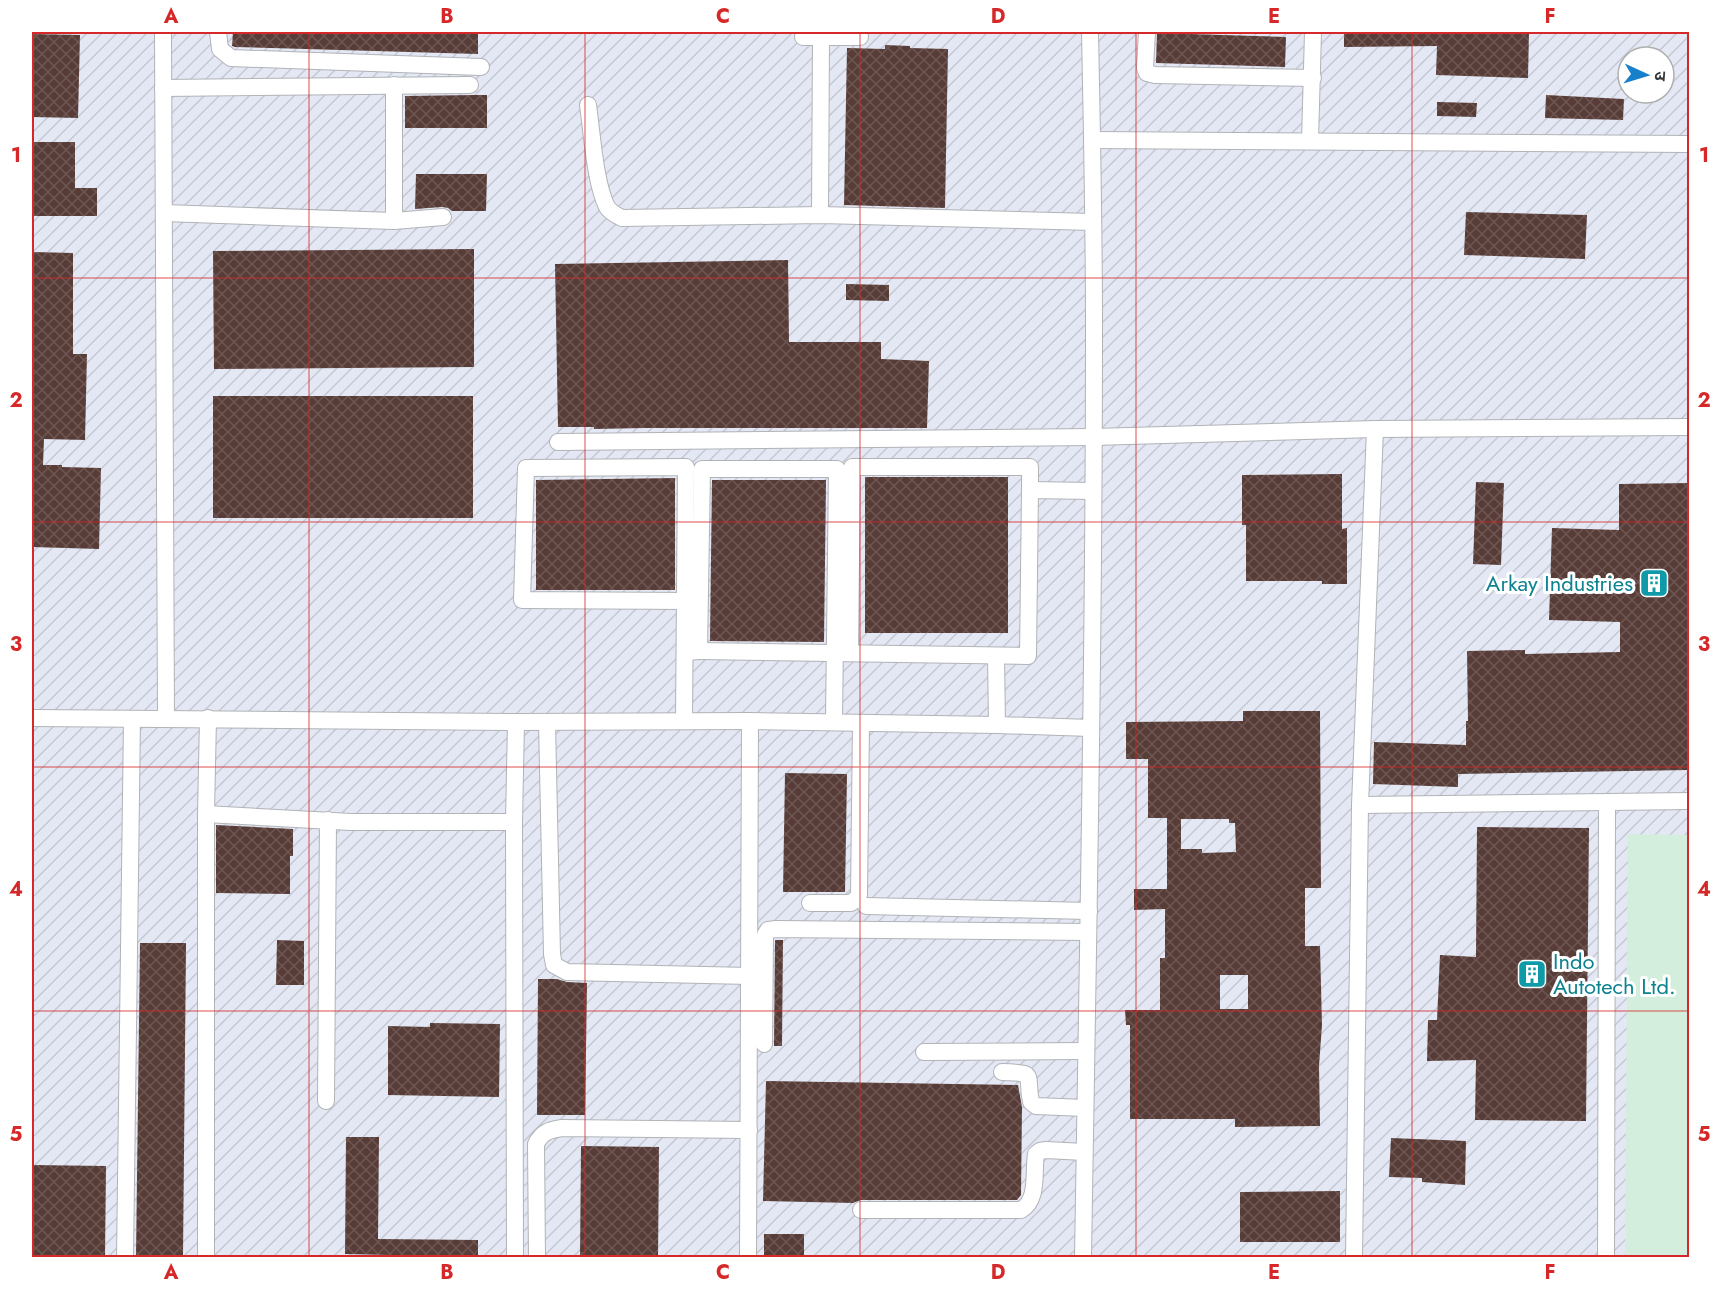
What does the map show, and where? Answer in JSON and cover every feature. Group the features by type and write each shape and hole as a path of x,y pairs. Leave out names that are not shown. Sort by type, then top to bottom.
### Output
{"street":[{"path":"163,32 166,718"},
{"path":"218,32 220,49 231,58 482,67"},
{"path":"1083,1257 1093,491 1090,32"},
{"path":"1147,32 1145,68 1147,73 1313,78"},
{"path":"1310,141 1313,32"},
{"path":"803,37 860,36"},
{"path":"820,215 821,37"},
{"path":"394,85 394,221"},
{"path":"164,88 470,85"},
{"path":"588,105 597,168 608,208 614,215 627,218 820,215 1093,222"},
{"path":"1092,140 1689,144"},
{"path":"164,213 394,221 442,217"},
{"path":"558,442 1093,437 1375,429 1689,427"},
{"path":"1354,1257 1360,805 1375,429"},
{"path":"686,601 522,600 526,468 687,467 686,601 692,651"},
{"path":"692,651 843,653 996,656 1028,656 1030,467 852,467 843,653 834,722"},
{"path":"684,721 692,651 702,469 837,469 843,653"},
{"path":"1030,490 1093,491"},
{"path":"996,656 997,725"},
{"path":"32,718 516,722 750,721 1091,728"},
{"path":"206,1257 208,718"},
{"path":"125,1257 132,719"},
{"path":"748,1257 750,721"},
{"path":"515,1257 514,822 516,722"},
{"path":"547,722 554,965 567,972 750,976"},
{"path":"810,903 851,903 859,895 861,723"},
{"path":"1360,805 1689,801"},
{"path":"1606,1257 1607,802"},
{"path":"206,814 351,822 514,822"},
{"path":"326,1101 328,820"},
{"path":"866,906 1089,911"},
{"path":"764,1044 765,935 768,930 1088,932"},
{"path":"924,1052 1086,1052"},
{"path":"1002,1072 1023,1073 1028,1076 1031,1102 1036,1106 1085,1108"},
{"path":"537,1257 536,1144 541,1135 562,1128 749,1130"},
{"path":"861,1210 1021,1210 1027,1207 1032,1198 1036,1154 1046,1150 1084,1152"}],"shaded area":[{"path":"32,32 1689,32 1689,1257 32,1257"}],"green space":[{"path":"1628,834 1689,835 1689,1257 1625,1257"}],"building":[{"path":"233,32 478,32 478,54 235,47 232,46"},
{"path":"1344,32 1529,32 1528,78 1436,75 1437,46 1344,47"},
{"path":"1157,33 1286,37 1285,67 1156,63"},
{"path":"32,34 80,35 78,118 32,117"},
{"path":"885,45 948,49 945,208 844,205 847,48 885,49"},
{"path":"487,95 487,128 405,128 405,96"},
{"path":"1546,95 1616,99 1616,105 1624,105 1623,120 1545,118"},
{"path":"1437,102 1477,103 1476,117 1437,116"},
{"path":"32,142 75,142 75,188 97,188 97,216 32,216"},
{"path":"416,174 487,174 486,211 452,211 442,207 415,209"},
{"path":"1466,212 1587,215 1585,259 1464,255"},
{"path":"474,249 474,367 214,369 213,251"},
{"path":"32,252 73,253 73,354 87,354 85,440 44,439 43,465 101,468 99,549 32,547"},
{"path":"788,260 789,342 881,342 881,359 929,361 927,428 594,429 594,427 558,427 555,264"},
{"path":"846,284 889,285 889,301 846,300"},
{"path":"213,396 473,396 473,518 213,518"},
{"path":"1342,474 1342,529 1347,528 1347,584 1322,584 1322,581 1246,581 1246,525 1242,525 1242,475"},
{"path":"865,477 1008,477 1008,633 865,633"},
{"path":"675,478 675,590 536,590 536,480"},
{"path":"712,480 826,480 824,642 710,641"},
{"path":"1476,482 1504,483 1501,565 1473,564"},
{"path":"1689,483 1689,770 1458,774 1458,787 1373,784 1374,742 1466,745 1467,651 1525,650 1525,654 1620,652 1620,622 1549,620 1552,528 1619,530 1619,484"},
{"path":"1243,711 1320,711 1321,888 1305,888 1305,946 1320,946 1322,1025 1319,1066 1320,1126 1235,1127 1235,1119 1130,1119 1130,1025 1126,1025 1125,1010 1160,1010 1160,958 1165,958 1165,909 1134,910 1134,889 1167,889 1167,818 1148,818 1148,759 1126,759 1126,722 1243,721","holes":["1181,819 1229,819 1229,823 1235,823 1236,852 1202,853 1202,849 1181,849","1220,975 1248,975 1248,1009 1220,1009"]},
{"path":"785,773 847,774 845,892 783,892"},
{"path":"216,825 293,829 290,894 216,893"},
{"name":"Indo Autotech Ltd.","path":"1477,827 1589,828 1586,1121 1475,1120 1476,1060 1427,1061 1428,1020 1437,1020 1440,955 1476,957"},
{"path":"277,940 304,941 304,985 276,985"},
{"path":"775,940 783,940 782,1046 774,1046"},
{"path":"140,943 186,943 183,1257 136,1257"},
{"path":"538,979 587,983 585,1115 537,1115"},
{"path":"430,1023 500,1024 499,1097 388,1095 388,1026 430,1027"},
{"path":"766,1081 1018,1085 1022,1107 1021,1195 1017,1200 861,1200 853,1203 763,1201"},
{"path":"346,1137 379,1137 378,1239 478,1240 478,1257 345,1254"},
{"path":"1391,1138 1466,1141 1465,1185 1422,1182 1422,1178 1389,1177"},
{"path":"581,1146 659,1147 658,1257 580,1257"},
{"path":"32,1165 106,1166 105,1257 32,1257"},
{"path":"1340,1191 1340,1242 1240,1242 1240,1192"},
{"path":"764,1234 804,1234 804,1257 764,1257"}],"place":[{"name":"Arkay Industries","path":"1654,583"},
{"name":"Indo Autotech Ltd.","path":"1532,974"}]}
